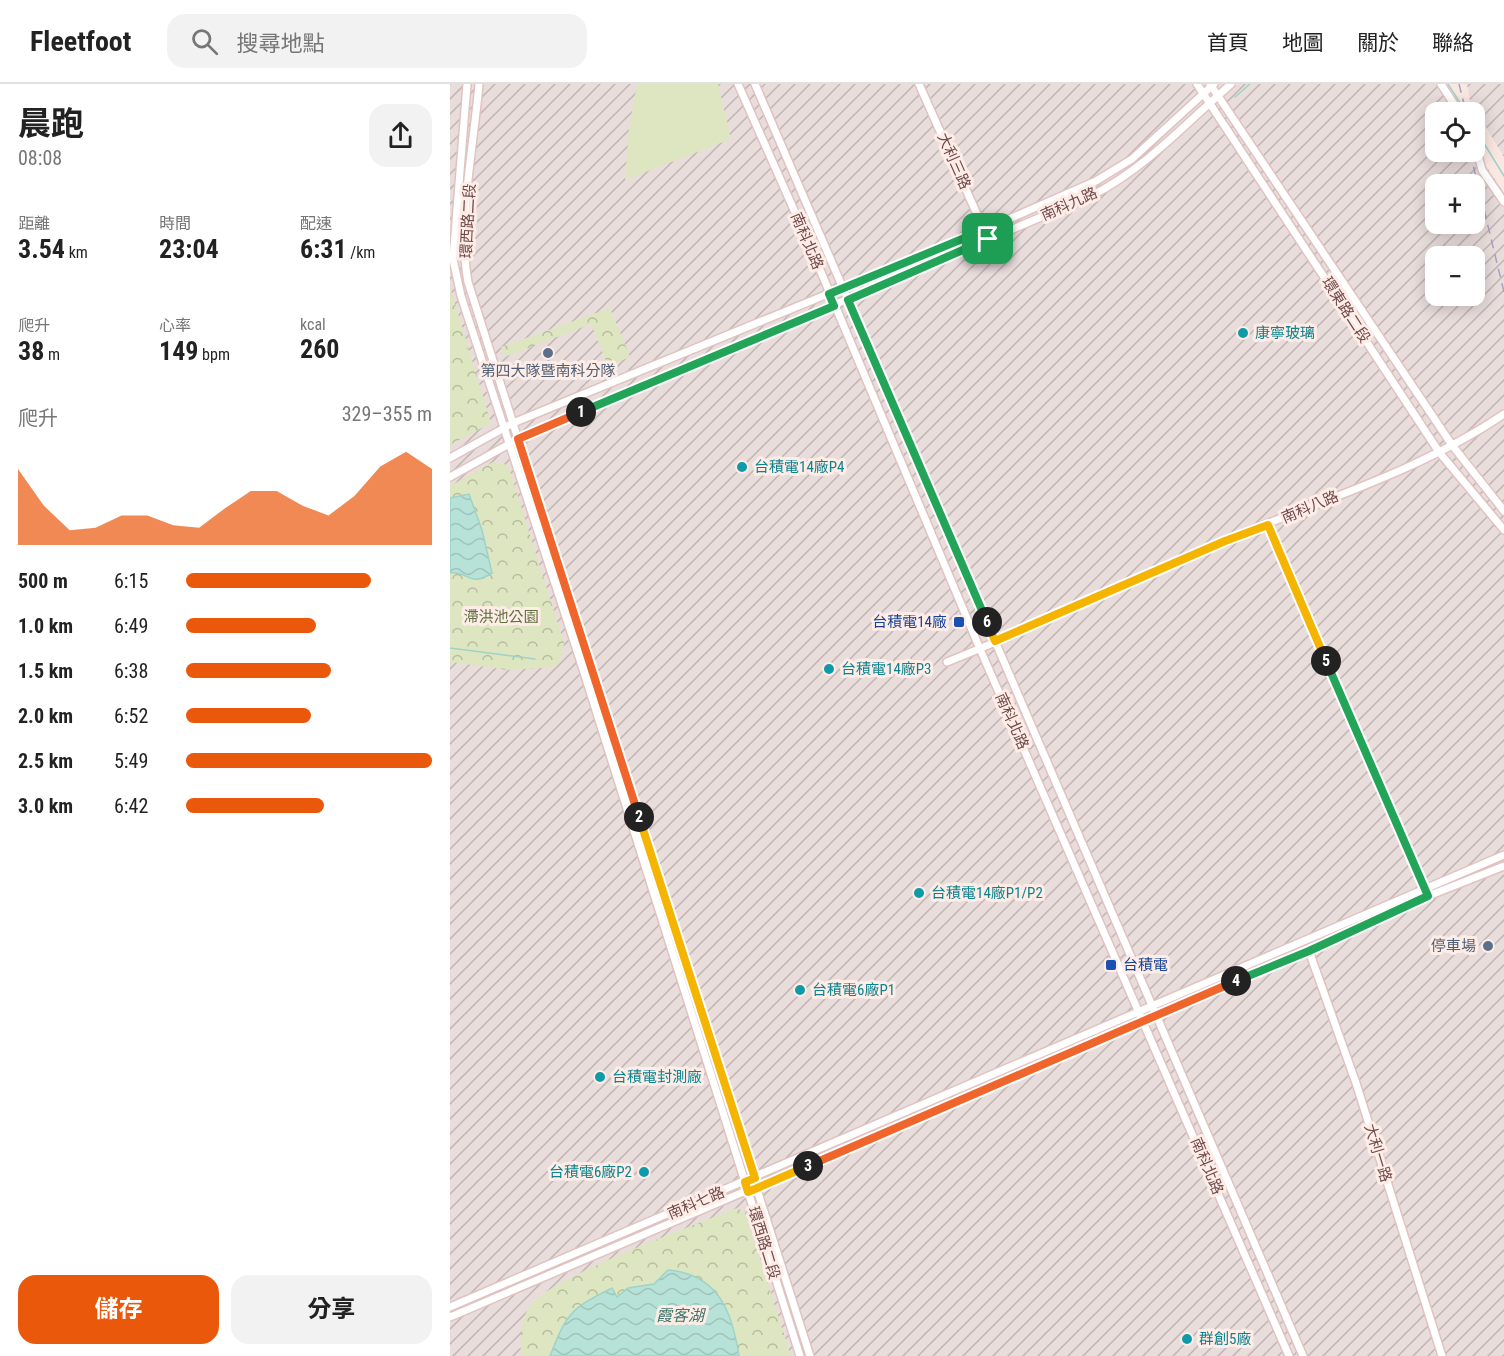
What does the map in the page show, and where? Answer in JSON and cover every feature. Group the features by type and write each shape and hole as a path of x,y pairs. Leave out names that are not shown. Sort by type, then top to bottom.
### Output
{"street":[{"name":"環西路二段","path":"467,84 452,232 452,258 461,296 800,1356"},
{"name":"環西路二段","path":"479,84 465,232 468,282 518,439"},
{"name":"南科北路","path":"738,84 980,649 1144,1020 1288,1356"},
{"name":"南科北路","path":"755,84 810,206 842,288 1303,1356"},
{"name":"大利三路","path":"919,84 988,239"},
{"name":"環東路二段","path":"1197,84 1439,452 1504,530"},
{"name":"南科九路","path":"509,444 1093,195 1124,179 1231,84"},
{"path":"1441,84 1453,102"},
{"name":"南科九路","path":"504,429 513,423 984,230 1106,176 1132,159 1212,85"},
{"name":"環東路二段","path":"1212,85 1452,445 1504,511"},
{"path":"1480,162 1482,170 1504,202"},
{"path":"450,209 458,190"},
{"path":"452,232 465,232"},
{"name":"南科八路","path":"947,662 1225,541 1439,452 1476,434 1504,414"},
{"path":"450,458 504,429"},
{"path":"518,439 755,1178"},
{"path":"450,477 509,444"},
{"path":"1268,525 1428,896"},
{"name":"南科七路","path":"450,1307 1504,855"},
{"path":"758,1187 1157,1014 1309,951 1428,896 1504,866"},
{"name":"大利一路","path":"1309,951 1356,1083 1442,1356"},
{"name":"環西路二段","path":"755,1178 810,1356"},
{"name":"南科七路","path":"450,1317 758,1187"}],"shaded area":[{"path":"450,84 1447,84 1451,102 1425,102 1425,162 1484,162 1504,193 1504,1356 450,1356"},
{"path":"1467,84 1504,84 1504,157 1485,126 1485,102 1470,101"}],"green space":[{"path":"637,84 718,84 731,139 625,180 629,128"},
{"path":"450,287 491,423 450,445"},
{"path":"610,308 630,357 608,366 591,324 505,357 501,347"},
{"name":"滯洪池公園","path":"493,462 508,465 564,643 562,656 556,667 508,670 450,662 450,486"},
{"path":"737,1208 745,1213 791,1356 521,1356 522,1325 529,1307 541,1295 592,1267"}],"water":[{"path":"469,494 482,530 492,573 478,579 450,573 450,498"},
{"name":"霞客湖","path":"668,1270 685,1273 711,1287 727,1310 739,1356 550,1356 566,1321 578,1307 612,1288 617,1297 628,1288 654,1284"}],"waterway":[{"path":"1235,97 1250,84"},
{"path":"1448,84 1460,102"},
{"path":"1485,145 1504,176"},
{"path":"450,648 535,659"}],"railway":[{"path":"1459,84 1464,102"},
{"path":"1472,162 1504,292"}],"place":[{"name":"康寧玻璃","path":"1243,333"},
{"name":"第四大隊暨南科分隊","path":"548,353"},
{"name":"台積電14廠P4","path":"742,467"},
{"name":"台積電14廠","path":"959,622"},
{"name":"台積電14廠P3","path":"829,669"},
{"name":"台積電14廠P1/P2","path":"919,893"},
{"name":"停車場","path":"1488,946"},
{"name":"台積電","path":"1111,965"},
{"name":"台積電6廠P1","path":"800,990"},
{"name":"台積電封測廠","path":"600,1077"},
{"name":"台積電6廠P2","path":"644,1172"},
{"name":"群創5廠","path":"1187,1339"}],"route":[{"path":"984,230 988,239 848,300 995,641 1225,541 1268,525 1428,896 1309,951 1157,1014 748,1192 745,1182 755,1178 518,439 834,306 829,294 984,230"}]}
